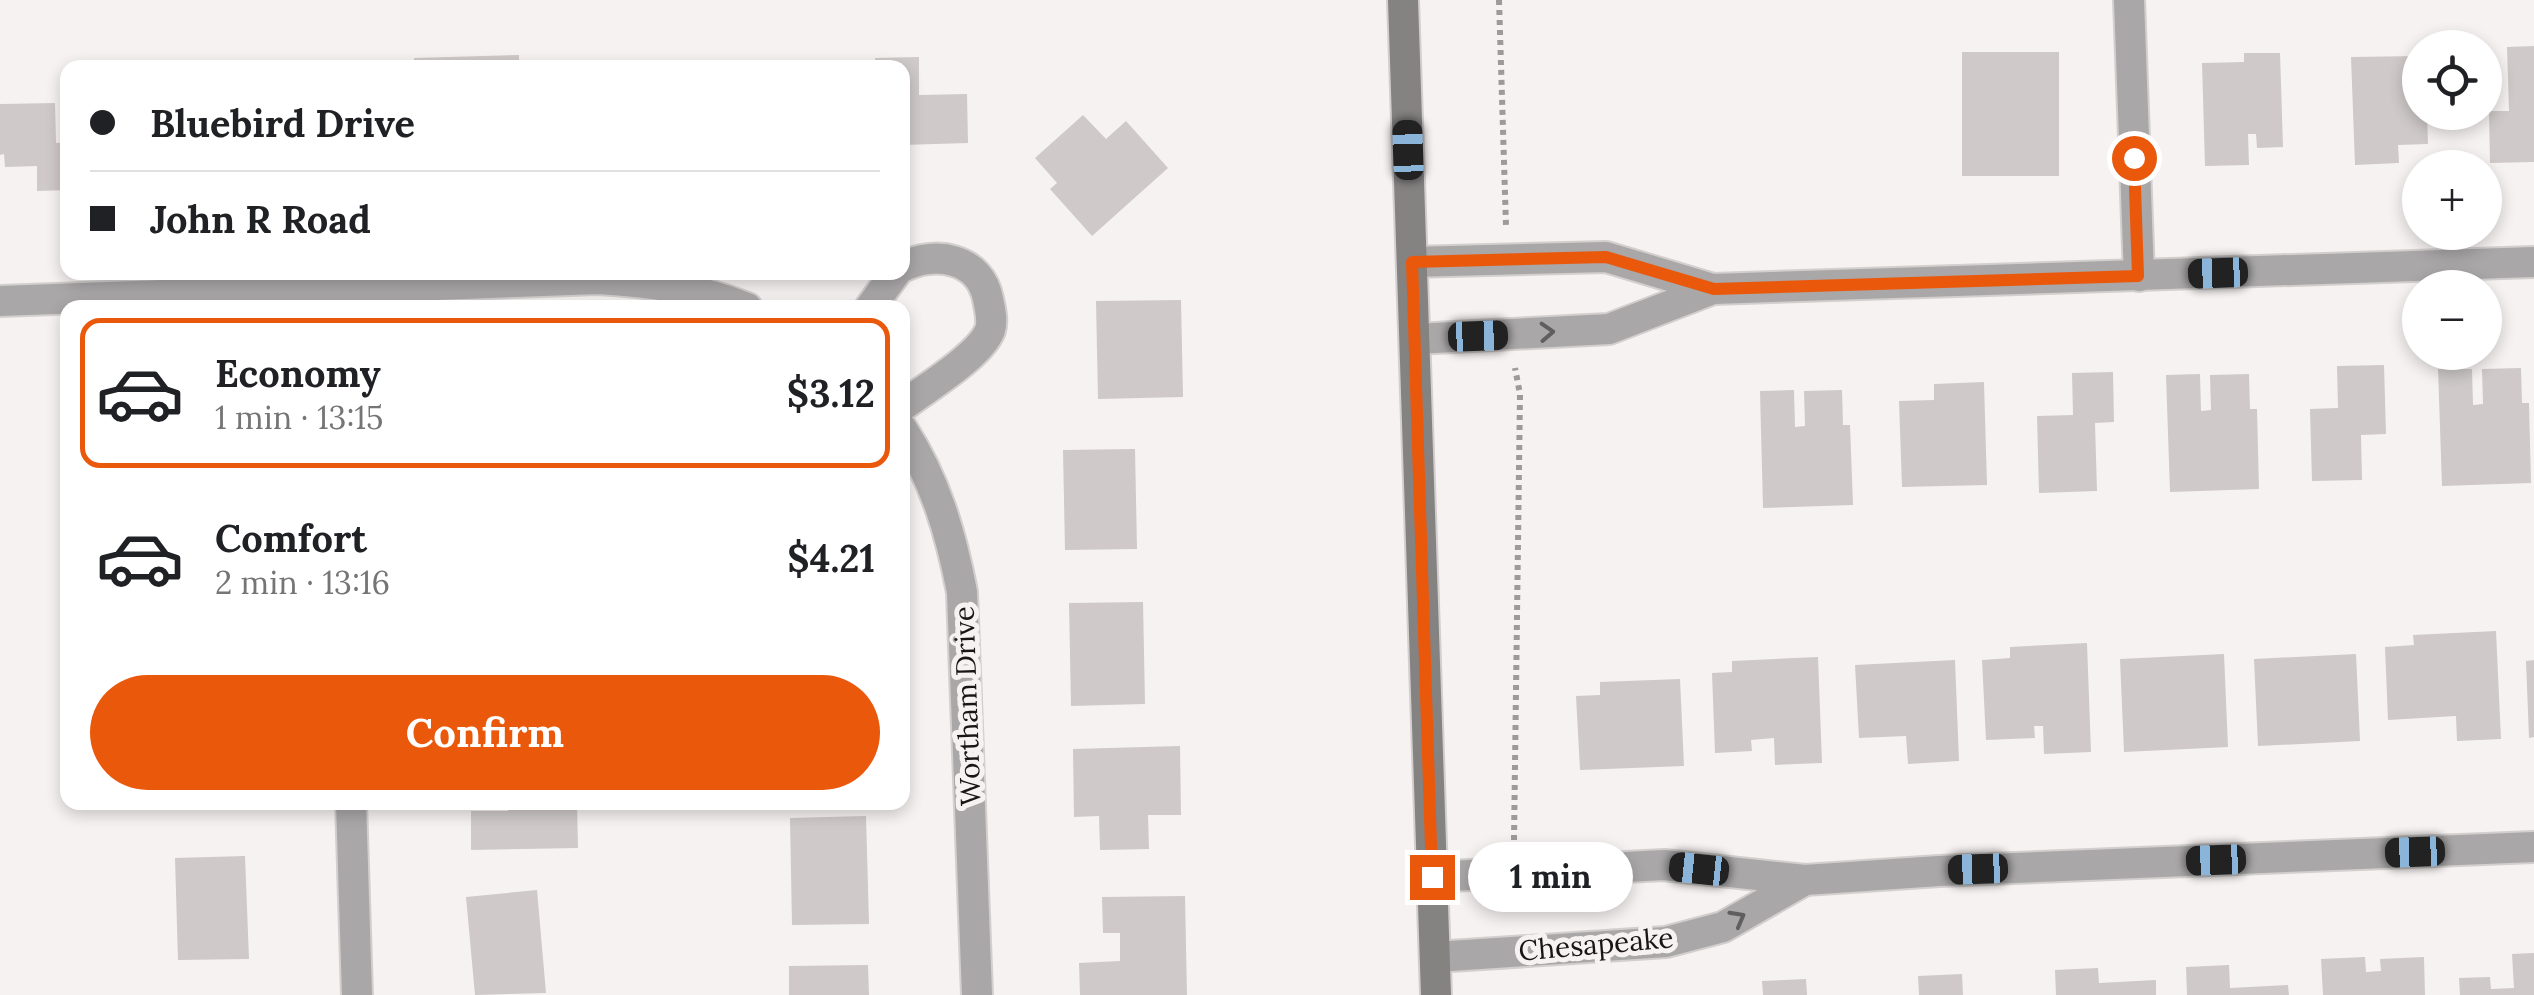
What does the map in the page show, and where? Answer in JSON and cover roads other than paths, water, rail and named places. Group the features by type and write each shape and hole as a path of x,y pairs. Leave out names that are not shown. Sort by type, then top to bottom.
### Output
{"main road":[{"path":"1404,0 1436,995"}],"street":[{"path":"2130,0 2138,276"},
{"path":"910,263 921,257 950,258 972,270 986,287 991,328 981,346 910,400"},
{"path":"1412,262 1606,257 1714,289 2534,262"},
{"path":"112,300 336,298 617,280 656,282 727,300"},
{"path":"1415,338 1609,329 1714,289"},
{"path":"0,301 60,300"},
{"name":"Wortham Drive","path":"910,443 926,470 952,538 962,592 977,995"},
{"path":"351,810 357,995"},
{"name":"Chesapeake","path":"1432,877 1664,865 1805,880 1938,870 2534,847"},
{"name":"Chesapeake","path":"1435,956 1666,942 1722,926 1805,880"}]}
